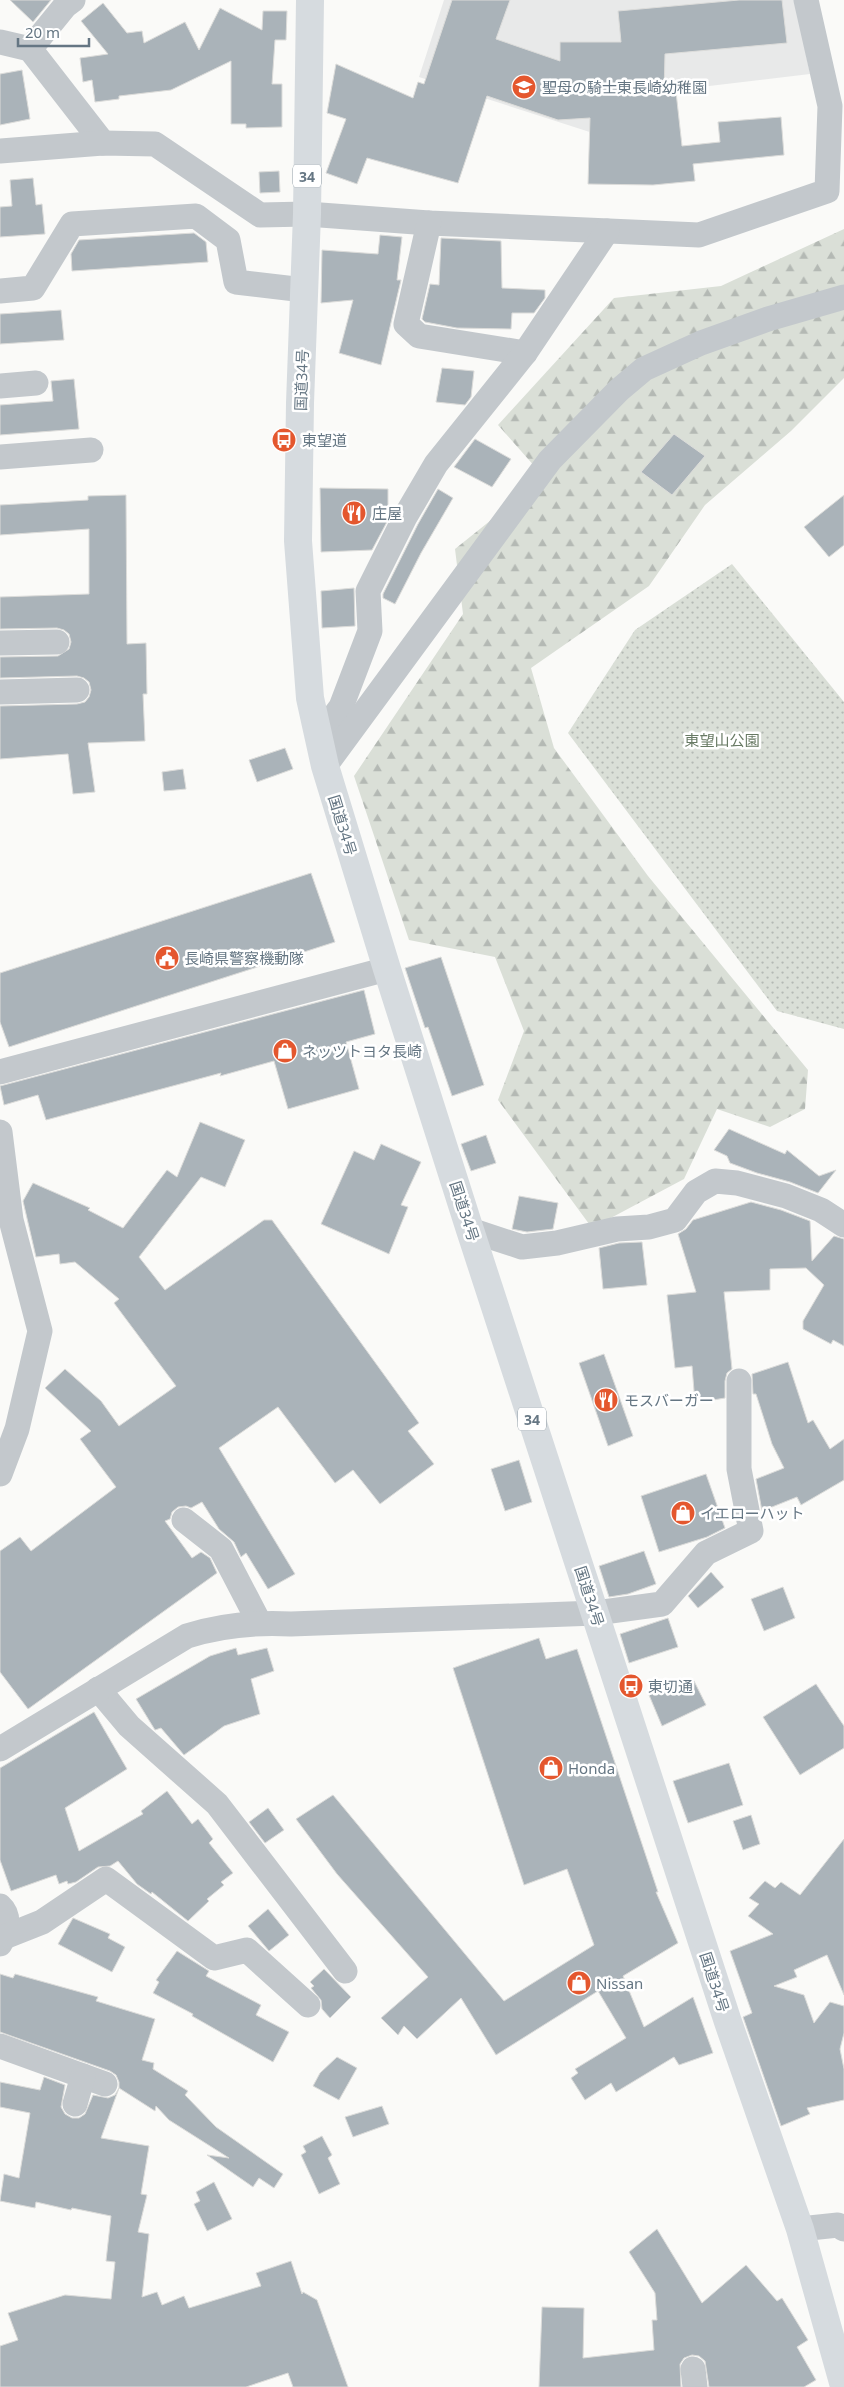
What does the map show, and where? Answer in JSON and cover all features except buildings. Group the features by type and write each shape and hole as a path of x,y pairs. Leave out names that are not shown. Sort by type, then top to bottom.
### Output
{"highway":[{"name":"国道34号","path":"310,0 307,214 300,403 298,541 310,698 325,766 470,1230 728,2022 800,2229 844,2386"}],"street":[{"path":"30,49 73,0"},
{"path":"0,151 103,143 155,144 260,215 307,214 699,235 827,191 837,102 806,0"},
{"path":"0,42 30,49 103,143"},
{"path":"0,291 33,288 72,224 196,216 228,240 236,282 304,290"},
{"path":"429,222 406,324 419,336 525,353"},
{"path":"319,736 341,707 370,631 368,591 405,517 436,464 525,353 606,231"},
{"path":"325,766 550,460 619,390 644,369 701,343 768,319 844,297"},
{"path":"0,386 36,383"},
{"path":"0,457 91,450"},
{"path":"0,643 57,642"},
{"path":"0,692 77,690"},
{"path":"0,1072 387,969"},
{"path":"0,1132 11,1220 40,1331 17,1429 0,1474"},
{"path":"470,1230 522,1247 557,1243 617,1230 649,1227 675,1220 696,1192 715,1181 737,1183 786,1196 821,1210 844,1225"},
{"path":"0,1749 187,1636 215,1627 259,1622 291,1624 596,1613 662,1604 706,1553 751,1531 739,1469 739,1381"},
{"path":"184,1520 222,1549 259,1622"},
{"path":"98,1689 129,1726 217,1804 345,1971"},
{"path":"2,1940 42,1922 106,1879 214,1958 247,1950 308,2005"},
{"path":"0,1906 4,1910 7,1924 2,1940"},
{"path":"0,2046 94,2080 75,2104"},
{"path":"800,2229 838,2225 844,2229"}],"shaded area":[{"path":"444,0 795,0 810,74 625,96 627,144 419,77"}],"green space":[{"path":"844,229 844,378 791,431 705,505 649,586 531,668 554,748 648,876 808,1070 805,1109 770,1127 717,1109 684,1179 592,1228 498,1100 524,1031 495,957 409,940 354,776 463,614 455,549 516,500 536,468 498,425 614,298 721,286"},
{"name":"東望山公園","path":"732,564 844,702 844,1029 777,1011 568,733 635,630"}],"place":[{"name":"聖母の騎士東長崎幼稚園","path":"524,87"},
{"name":"東望道","path":"284,440"},
{"name":"庄屋","path":"354,513"},
{"name":"長崎県警察機動隊","path":"167,958"},
{"name":"ネッツトヨタ長崎","path":"285,1051"},
{"name":"モスバーガー","path":"606,1400"},
{"name":"イエローハット","path":"683,1513"},
{"name":"東切通","path":"631,1686"},
{"name":"Honda","path":"551,1768"},
{"name":"Nissan","path":"579,1983"}]}
